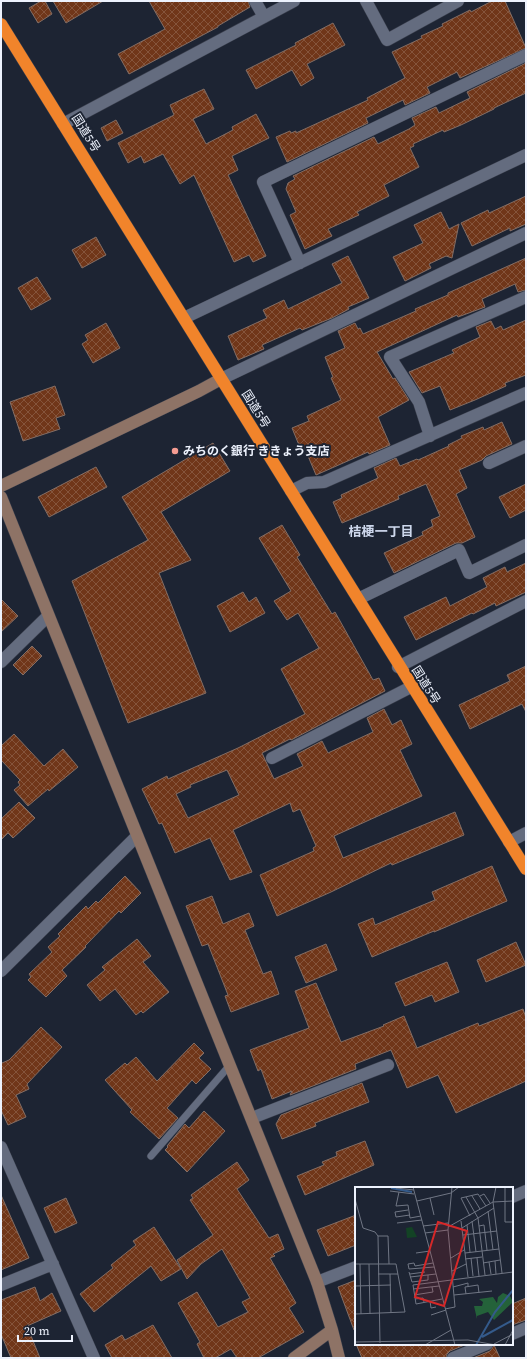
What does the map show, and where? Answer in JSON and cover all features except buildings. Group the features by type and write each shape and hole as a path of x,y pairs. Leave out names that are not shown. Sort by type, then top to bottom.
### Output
{"highway":[{"name":"国道5号","path":"1,24 358,599 398,667 526,869"}],"street":[{"path":"255,1 264,17"},
{"path":"63,124 294,1"},
{"path":"366,1 387,40 458,1"},
{"path":"300,263 263,182 526,55"},
{"path":"184,318 526,154"},
{"path":"1,486 526,233"},
{"path":"430,436 419,402 390,357 526,297"},
{"path":"291,491 308,483 324,482 526,393"},
{"path":"489,463 526,446"},
{"path":"1,497 317,1282 340,1358"},
{"path":"358,599 459,550 469,573 526,545"},
{"path":"398,667 526,601"},
{"path":"1,662 48,616"},
{"path":"272,758 411,687"},
{"path":"509,842 526,833"},
{"path":"1,971 137,836"},
{"path":"252,1118 388,1065"},
{"path":"1,1147 94,1358"},
{"path":"513,1196 526,1190"},
{"path":"1,1285 53,1264"},
{"path":"317,1282 355,1267"},
{"path":"513,1334 526,1328"},
{"path":"294,1358 332,1330"},
{"path":"453,1358 485,1345"}],"lane":[{"path":"151,1156 230,1064"}],"place":[{"name":"みちのく銀行 ききょう支店","path":"175,451"}],"district":[{"name":"桔梗一丁目","path":"381,531"}]}
